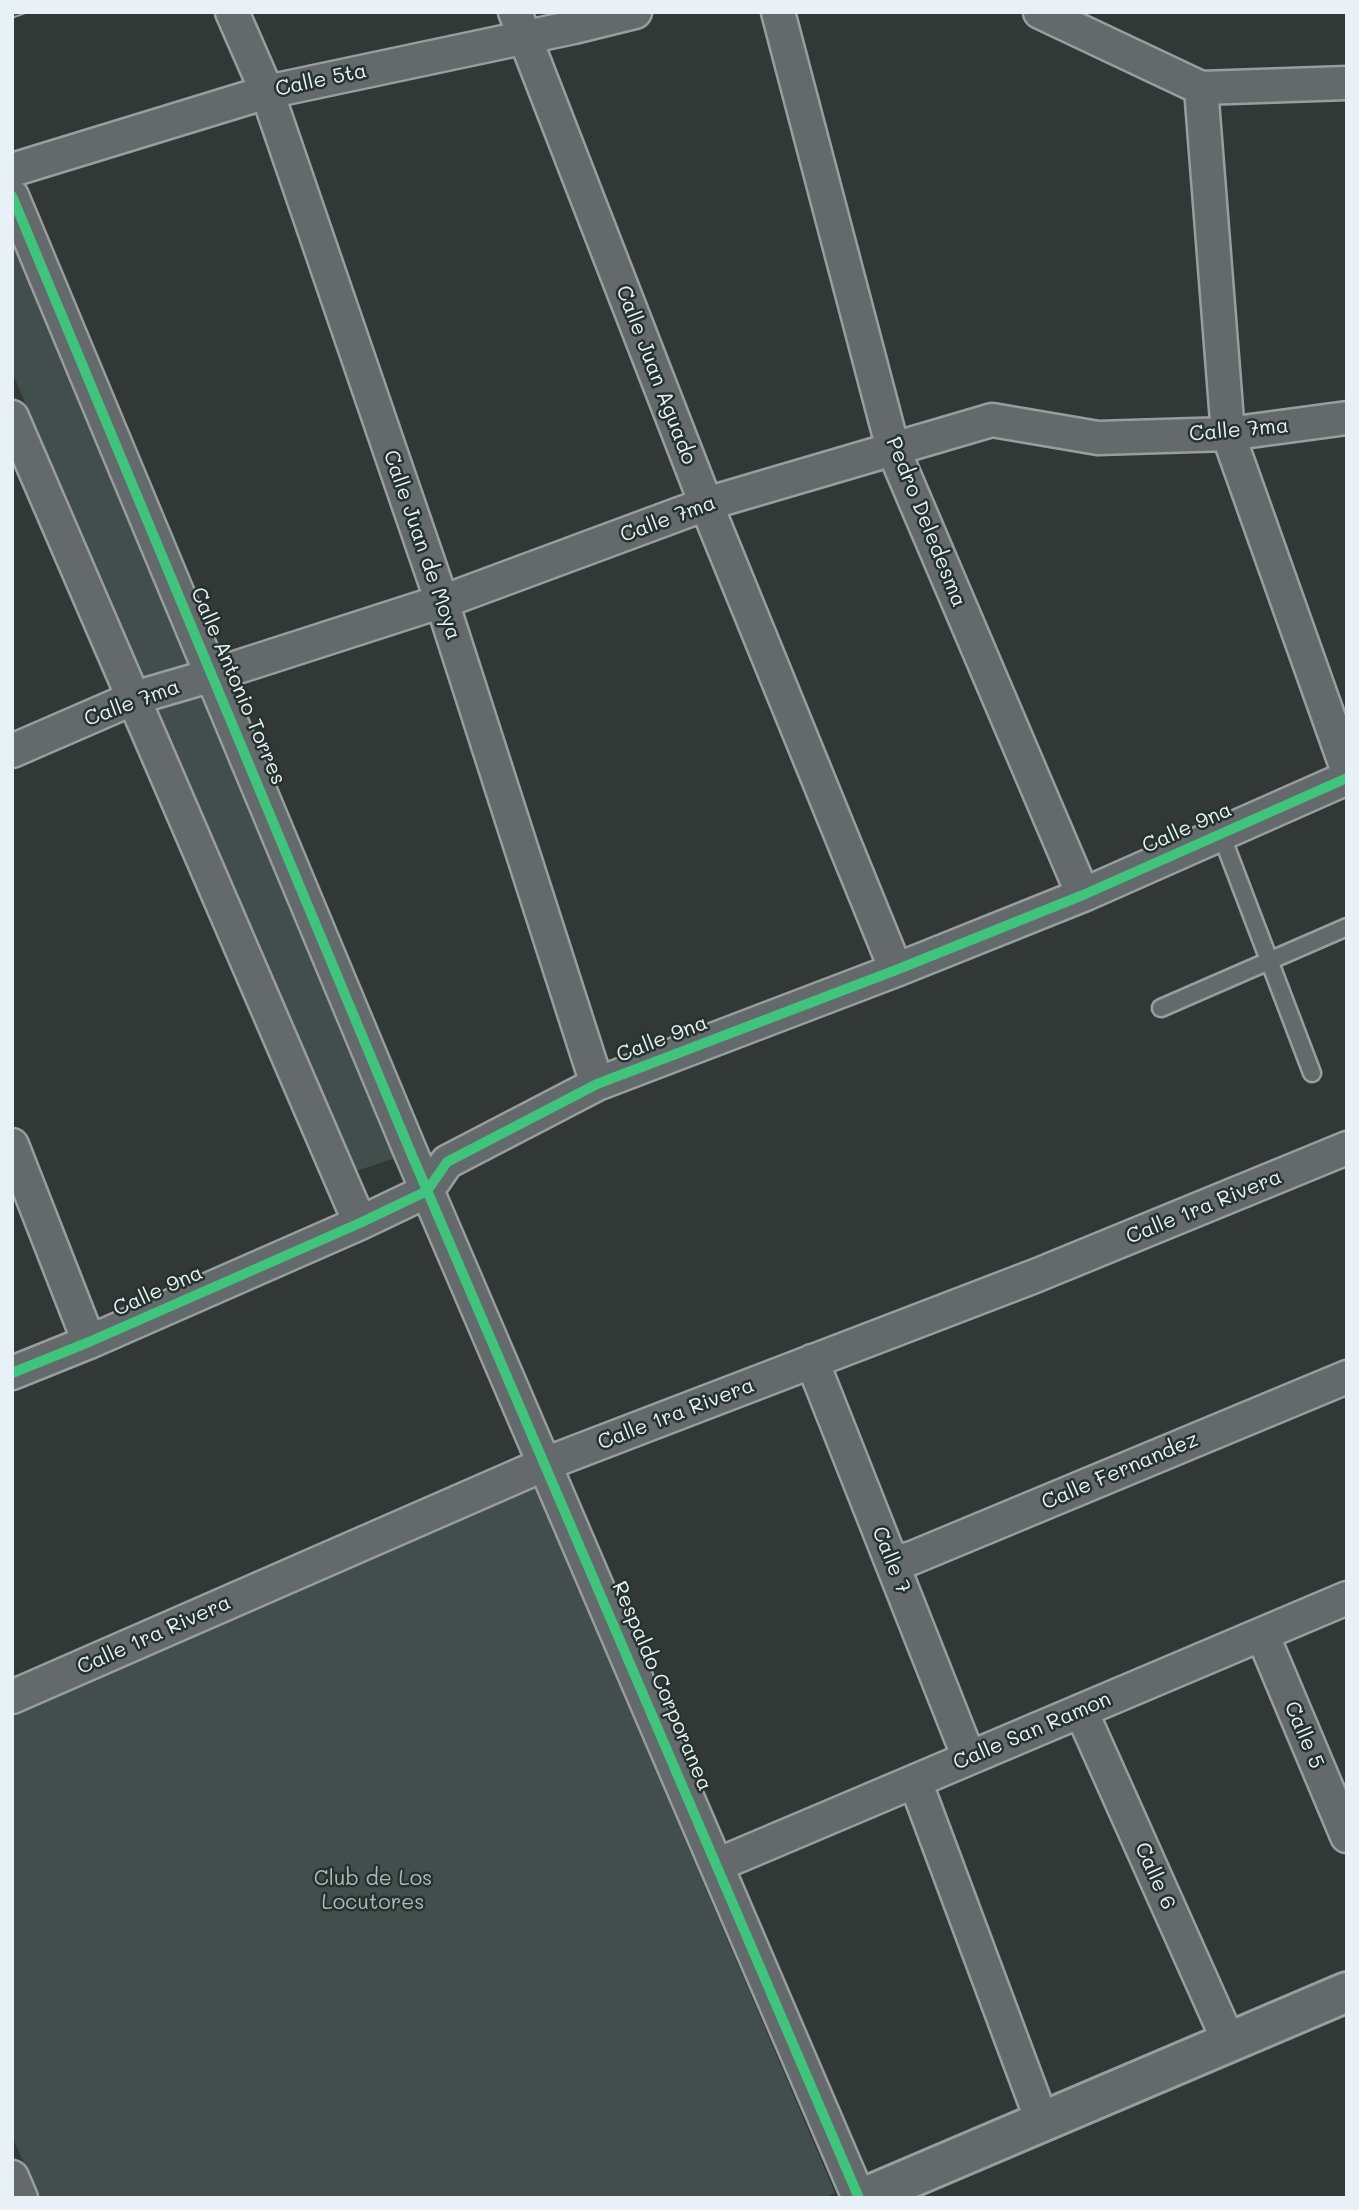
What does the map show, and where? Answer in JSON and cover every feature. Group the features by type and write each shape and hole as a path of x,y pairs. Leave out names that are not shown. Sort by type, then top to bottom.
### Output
{"street":[{"name":"Calle Juan de Moya","path":"232,12 267,92 442,601 597,1084"},
{"name":"Calle 5ta","path":"12,170 267,92 520,25 635,12"},
{"name":"Pedro Deledesma","path":"778,12 893,449 1083,895"},
{"path":"1040,12 1201,88 1347,83"},
{"name":"Calle Juan Aguado","path":"520,25 706,505 896,970"},
{"path":"1201,88 1228,433 1347,769"},
{"name":"Calle Antonio Torres","path":"12,196 427,1191"},
{"path":"12,417 360,1223"},
{"name":"Calle 7ma","path":"12,751 134,698 442,601 706,505 992,420 1098,438 1228,433 1347,418"},
{"name":"Calle 9na","path":"12,1373 89,1342 427,1191 447,1162 597,1084 896,970 1083,895 1347,778"},
{"path":"12,1144 89,1342"},
{"name":"Calle 1ra Rivera","path":"12,1697 545,1464 1035,1276 1347,1148"},
{"name":"Respaldo Corporanea","path":"427,1191 861,2198"},
{"name":"Calle 7","path":"812,1361 969,1758"},
{"name":"Calle Fernandez","path":"892,1563 912,1558 1347,1377"},
{"name":"Calle San Ramon","path":"717,1865 1347,1598"},
{"name":"Calle 5","path":"1262,1634 1347,1836"},
{"name":"Calle 6","path":"1081,1710 1229,2042"},
{"path":"915,1781 1042,2121"},
{"path":"861,2198 1347,1992"},
{"path":"12,2177 21,2198"}],"lane":[{"path":"1221,835 1312,1073"},
{"path":"1161,1008 1347,927"}],"green space":[{"path":"12,190 411,1153 353,1172 12,372"},
{"name":"Club de Los Locutores","path":"535,1486 835,2193 823,2198 39,2198 12,2136 12,1713"}],"building":[{"path":"12,12 28,12 12,18"}],"cycle path":[{"path":"12,196 411,1153 859,2198"},
{"path":"12,1373 89,1342 427,1191 447,1162 597,1084 896,970 1083,895 1347,778"}]}
